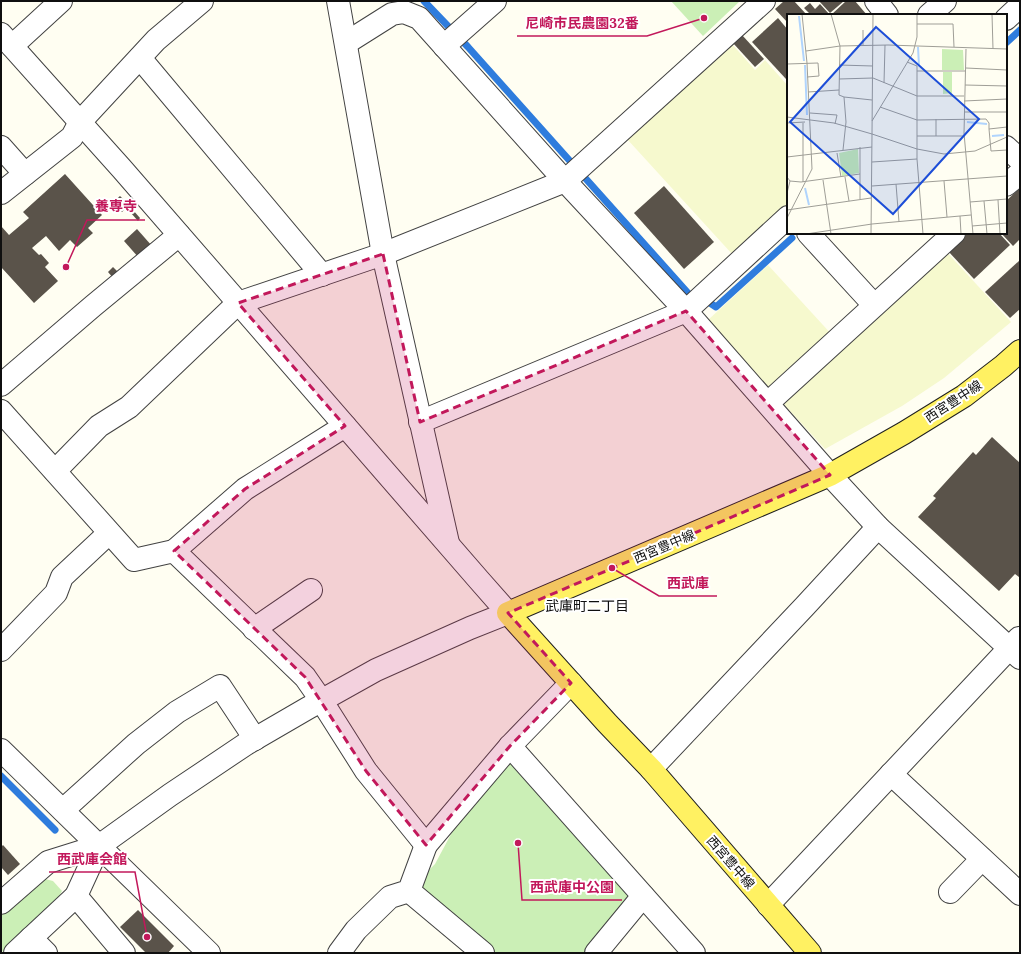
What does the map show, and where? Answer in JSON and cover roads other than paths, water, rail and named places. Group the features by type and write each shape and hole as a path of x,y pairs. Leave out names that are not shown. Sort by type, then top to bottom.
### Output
{"main road":[{"name":"西宮豊中線","path":"810,953 651,769 508,613 830,475 904,433 964,396 1020,351"}],"street":[{"path":"1,903 48,862 99,846 170,795 255,739 321,700 376,670 470,628 508,613 122,169 6,40 61,1"},
{"path":"1,193 72,137 80,122 156,40 202,1"},
{"path":"338,1 383,254 448,544"},
{"path":"452,40 495,1"},
{"path":"55,471 99,426 129,407 238,303 383,254 573,173 764,1"},
{"path":"876,1 887,14"},
{"path":"930,14 945,1"},
{"path":"1007,18 1020,6"},
{"path":"346,43 392,14 404,12 419,18 452,40 573,173 686,311 830,475 878,527 1017,647 891,774 768,905"},
{"path":"140,58 322,275"},
{"path":"1,147 26,174"},
{"path":"1007,148 1020,160"},
{"path":"1007,184 1020,173"},
{"path":"420,422 686,311 787,218"},
{"path":"809,234 874,305"},
{"path":"768,403 953,234"},
{"path":"1,385 179,235"},
{"path":"1,411 134,560 174,551 245,489 345,426"},
{"path":"651,769 800,612 878,527"},
{"path":"1,650 56,593 62,577 110,533"},
{"path":"174,551 305,677 366,771 426,845"},
{"path":"254,629 311,590"},
{"path":"409,891 426,845 510,746 571,683"},
{"path":"63,810 136,744 178,712 220,686 255,739"},
{"path":"510,746 694,953"},
{"path":"1,750 209,953"},
{"path":"891,774 1020,894"},
{"path":"15,953 38,945 76,896 99,846"},
{"path":"950,892 982,859"},
{"path":"339,953 356,930 390,896 409,891"},
{"path":"409,891 483,953"},
{"path":"76,896 124,953"},
{"path":"596,953 643,896"}],"waterway":[{"path":"424,1 468,47 688,293"},
{"path":"1007,42 1020,30"},
{"path":"710,303 716,307 792,238"},
{"path":"1,776 55,830"}],"place":[{"name":"尼崎市民農園32番","path":"704,18"},
{"name":"養専寺","path":"66,267"},
{"name":"西武庫","path":"612,568"},
{"name":"西武庫中公園","path":"518,843"},
{"name":"西武庫会館","path":"147,937"}],"district":[{"name":"武庫町二丁目","path":"587,606"}]}
